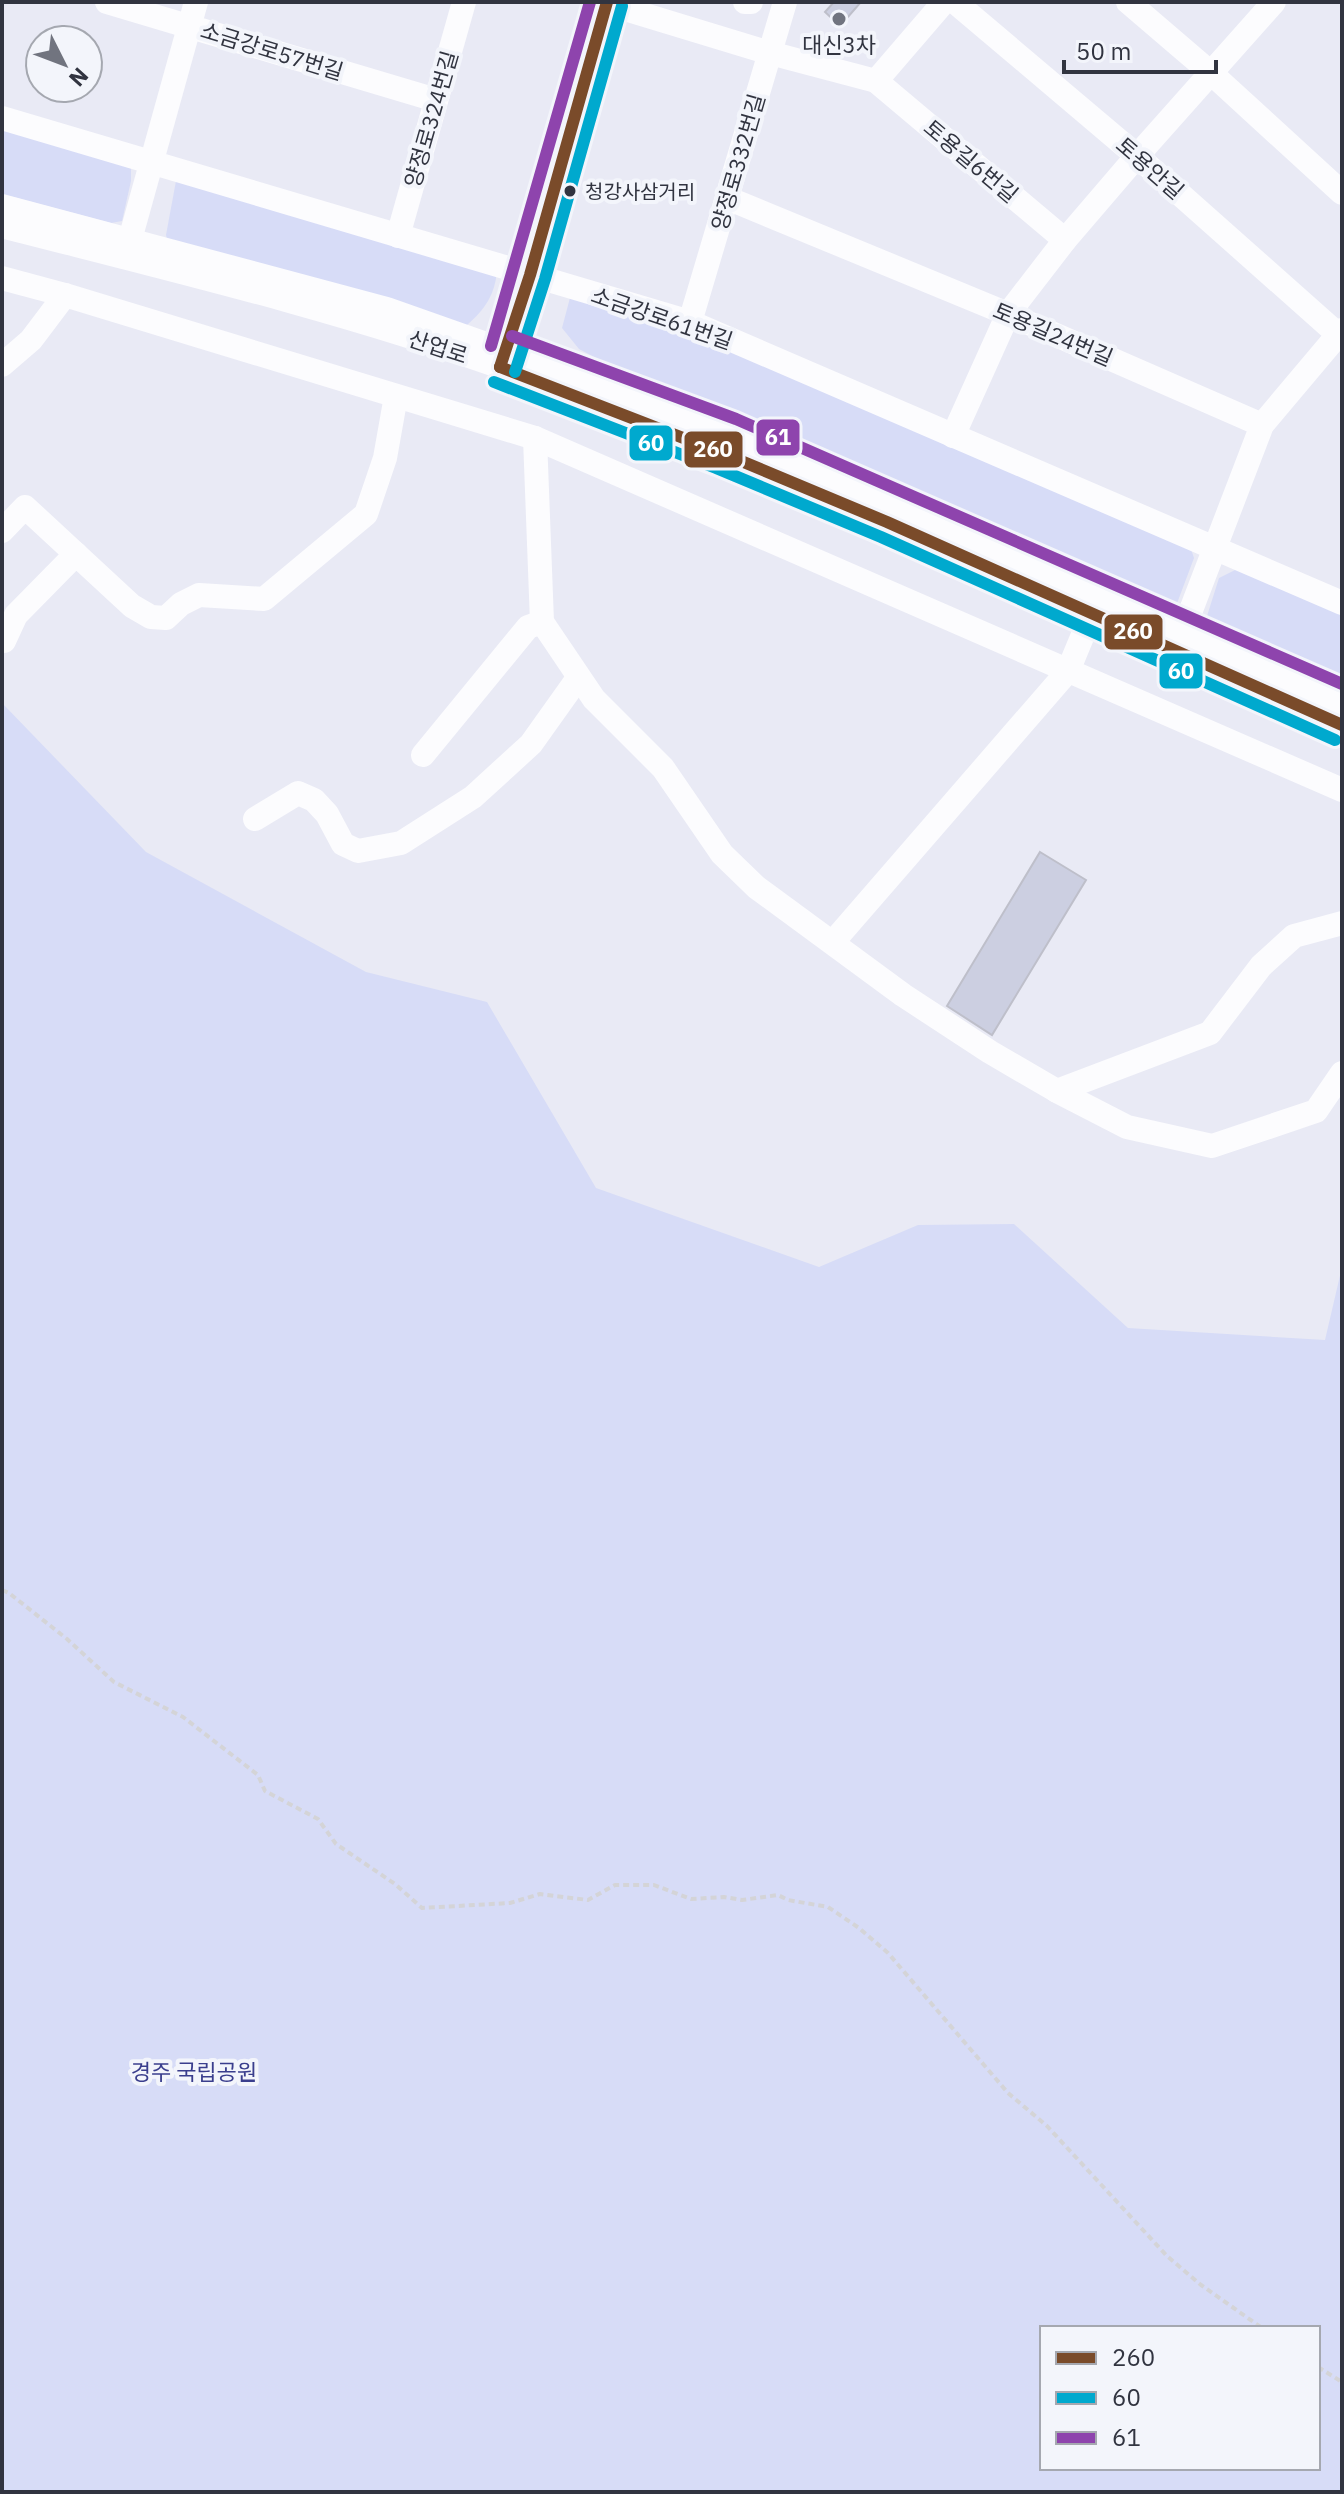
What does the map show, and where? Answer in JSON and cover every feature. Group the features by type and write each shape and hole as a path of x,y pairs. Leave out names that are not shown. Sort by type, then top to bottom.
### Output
{"street":[{"name":"소금강로57번길","path":"107,2 436,100"},
{"path":"128,248 196,2"},
{"name":"양정로324번길","path":"398,236 464,2"},
{"path":"503,359 530,275 605,2"},
{"name":"토용길6번길","path":"605,2 644,7 770,53 876,81 1065,240"},
{"name":"양정로332번길","path":"690,322 785,2"},
{"path":"876,81 944,2"},
{"name":"토용안길","path":"955,2 1341,334"},
{"path":"1128,2 1342,193"},
{"path":"953,436 1008,314 1065,240 1274,2"},
{"name":"소금강로61번길","path":"2,118 690,322 1342,603"},
{"name":"토용길24번길","path":"727,198 1008,314 1262,425"},
{"name":"산업로","path":"2,206 379,327 503,359 730,434 1342,701"},
{"name":"산업로","path":"2,226 128,248"},
{"path":"2,278 535,438 1342,790"},
{"path":"2,365 31,340 65,295"},
{"path":"1183,631 1262,425 1341,334"},
{"name":"산업로","path":"503,359 887,522 1342,725"},
{"path":"2,531 25,507 132,606 151,617 166,618 181,604 199,595 264,599 366,514 385,458 396,396"},
{"path":"535,438 542,622 594,699 663,768 722,854 756,887 903,995 990,1052 1127,1127 1212,1146 1316,1111 1342,1073"},
{"path":"4,641 16,615 76,554"},
{"path":"833,942 1068,671 1092,613"},
{"path":"423,755 528,627 542,622"},
{"path":"255,819 298,793 314,800 327,814 343,844 358,851 401,843 473,797 531,744 578,678"},
{"path":"1057,1091 1210,1033 1261,966 1294,936 1342,923"}],"path":[{"path":"2,1590 67,1639 114,1682 183,1717 258,1775 265,1791 318,1819 336,1844 395,1884 422,1908 510,1903 540,1894 588,1900 615,1885 654,1885 691,1899 724,1897 742,1900 778,1895 788,1900 828,1907 888,1953 1008,2093 1047,2126 1167,2256 1201,2285 1259,2326"},
{"path":"1320,2368 1342,2382"}],"green space":[{"path":"2,128 131,166 131,181 122,221 111,223 2,194"},
{"path":"176,181 497,270 494,287 484,307 467,325 168,244 166,235"},
{"path":"571,294 688,328 1189,543 1194,558 1176,606 1157,613 847,477 801,444 617,369 579,349 562,328"},
{"path":"1237,569 1342,615 1342,693 1323,685 1311,662 1210,624 1207,616 1219,578"},
{"name":"경주 국립공원","path":"2,703 146,852 366,972 487,1002 596,1188 819,1267 918,1225 1014,1224 1128,1328 1325,1340 1342,1267 1342,2492 2,2492"}],"building":[{"name":"대신3차","path":"834,2 861,2 840,26 825,12"},
{"path":"1040,852 1086,880 992,1035 947,1006"}],"transit line":[{"name":"61","path":"491,346 590,2"},
{"name":"260","path":"500,367 530,275 607,2"},
{"name":"60","path":"515,372 545,279 622,6"},
{"name":"61","path":"512,336 736,419 1342,684"},
{"name":"260","path":"500,367 722,453 887,522 1342,725"},
{"name":"60","path":"494,382 716,468 881,537 1335,740"}],"place":[{"name":"대신3차","path":"839,19"},
{"name":"청강사삼거리","path":"570,191"}]}
